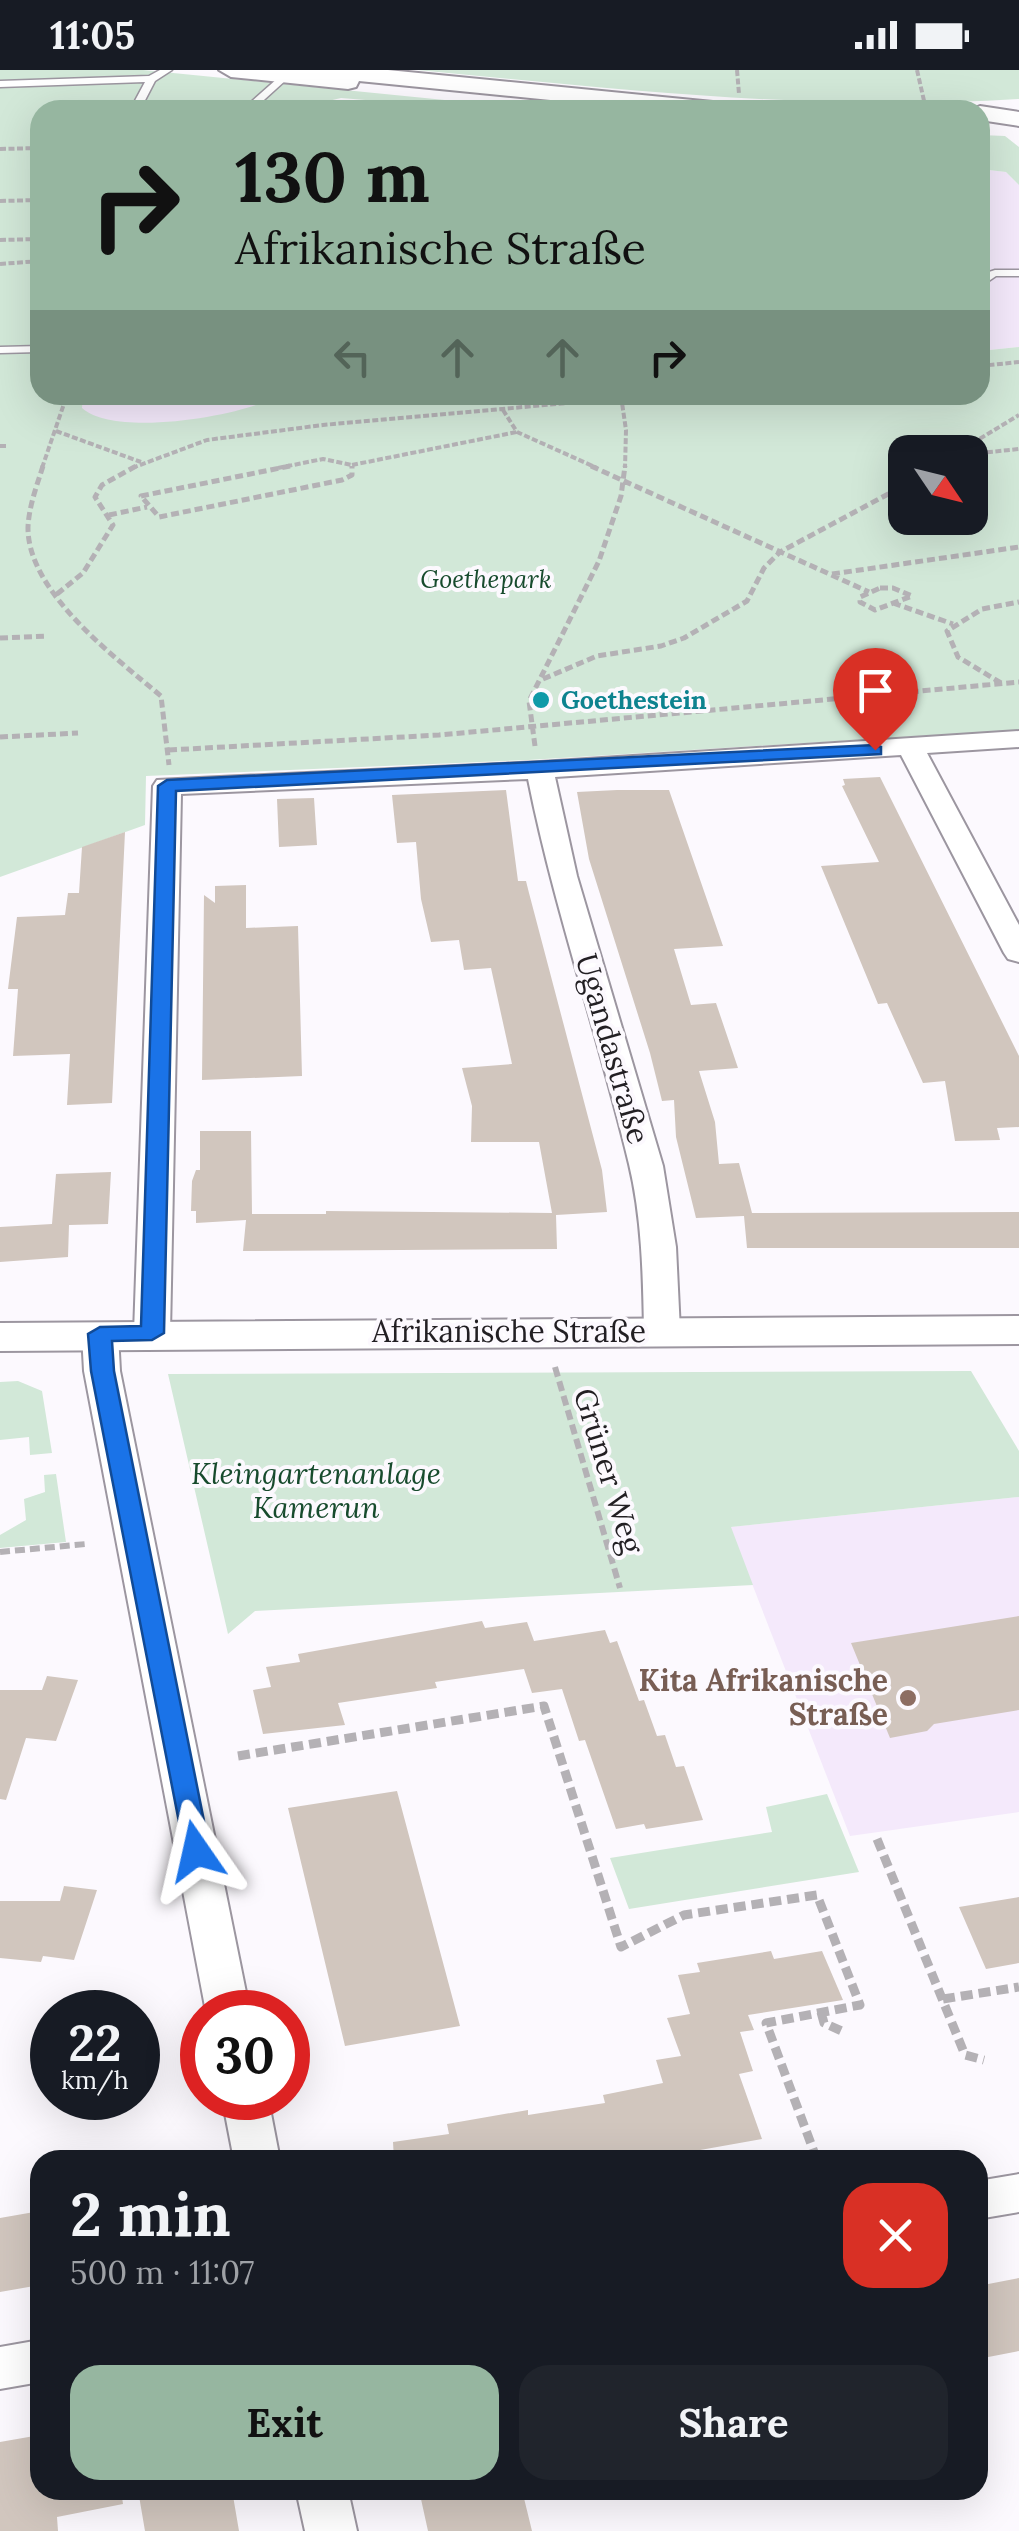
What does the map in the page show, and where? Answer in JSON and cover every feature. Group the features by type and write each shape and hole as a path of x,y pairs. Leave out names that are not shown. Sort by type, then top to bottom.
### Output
{"street":[{"path":"231,70 532,100"},
{"path":"318,70 410,85"},
{"path":"152,1333 168,781 911,748 1019,739"},
{"path":"911,748 1019,953"},
{"name":"Ugandastraße","path":"539,766 562,876 649,1180 659,1246 662,1331"},
{"name":"Afrikanische Straße","path":"0,1337 1019,1330"},
{"path":"100,1334 102,1371 224,1990"},
{"path":"249,2120 255,2150"},
{"path":"988,2198 1019,2193"},
{"path":"0,2368 30,2362"},
{"path":"324,2500 331,2531"}],"lane":[{"path":"0,84 152,79 168,70"},
{"path":"258,100 289,73"},
{"path":"140,100 152,79"},
{"path":"990,275 1019,273"},
{"path":"0,350 30,349"}],"path":[{"path":"733,100 736,70"},
{"path":"917,70 924,100"},
{"path":"0,149 30,148"},
{"path":"0,201 30,200"},
{"path":"0,240 30,238"},
{"path":"0,264 30,262"},
{"path":"990,365 1019,362"},
{"path":"64,405 28,535 35,562 57,594 105,648 161,696 170,750 168,781"},
{"path":"57,594 68,588 100,551 113,525 95,497 102,486 142,462 207,440 264,431 542,405"},
{"path":"539,766 528,707 588,584 616,515 628,432 623,405"},
{"path":"503,409 517,432 870,592"},
{"path":"986,435 1019,415"},
{"path":"56,430 142,462"},
{"path":"352,465 352,475 342,480 159,517 141,496 323,459 352,465 517,432"},
{"path":"0,446 8,446"},
{"path":"988,452 1019,449"},
{"path":"543,679 597,656 661,646 684,638 747,601 764,568 780,552 888,494"},
{"path":"109,514 148,507"},
{"path":"827,575 1019,548"},
{"path":"893,588 912,596 875,610 860,602 860,596 870,592 893,588"},
{"path":"1002,683 962,660 950,647 947,631 982,609 1019,602"},
{"path":"893,603 953,624"},
{"path":"0,638 47,636"},
{"path":"170,750 531,726 1019,682"},
{"path":"0,737 78,733"},
{"name":"Grüner Weg","path":"555,1367 620,1588"},
{"path":"0,1552 86,1544"},
{"path":"238,1756 544,1706 621,1947 684,1914 817,1895 860,2005 766,2022 813,2150"},
{"path":"878,1839 966,2054 984,2060"},
{"path":"943,2000 1019,1987"},
{"path":"821,2012 824,2023 846,2033"}],"shaded area":[{"path":"990,170 1006,172 1019,185 1019,347 990,350"},
{"path":"73,405 383,405 113,428 69,416"},
{"name":"Kita Afrikanische Straße","path":"1019,1497 1019,1812 850,1836 730,1527"}],"green space":[{"name":"Goethepark","path":"0,70 143,70 444,100 30,100 30,405 82,405 97,416 141,423 193,419 256,405 990,405 990,350 1019,347 1019,730 528,760 146,776 145,825 0,877"},
{"path":"417,70 1019,70 1019,99 778,100"},
{"path":"990,135 1005,136 1019,147 1019,185 1006,172 990,170"},
{"name":"Kleingartenanlage Kamerun","path":"971,1371 1019,1451 1019,1497 731,1527 753,1585 255,1611 228,1634 168,1374"},
{"path":"18,1381 42,1391 52,1453 30,1455 29,1437 0,1440 0,1382"},
{"path":"56,1474 66,1542 0,1548 0,1535 26,1520 24,1499 45,1492 44,1475"},
{"path":"827,1794 859,1872 629,1909 610,1858 772,1832 766,1807"}],"building":[{"path":"880,777 1019,1056 1019,1127 997,1128 1000,1140 955,1141 945,1081 923,1083 887,1003 878,1004 821,866 879,862 842,786 843,779"},
{"path":"506,790 518,881 526,881 602,1170 607,1212 556,1215 557,1249 243,1251 246,1220 196,1223 196,1211 191,1211 192,1181 196,1170 200,1170 200,1131 251,1131 252,1214 552,1213 539,1142 471,1142 472,1106 462,1068 512,1064 491,968 464,970 459,940 431,942 421,899 416,842 397,843 392,795"},
{"path":"669,790 723,946 674,949 691,1005 716,1003 738,1068 699,1071 715,1122 719,1164 739,1163 752,1213 1019,1212 1019,1248 747,1248 744,1216 696,1218 676,1137 674,1100 662,1101 589,859 577,792"},
{"path":"314,798 317,845 279,847 277,799"},
{"path":"125,832 112,1103 67,1105 70,1054 13,1056 18,989 8,989 17,917 65,915 68,893 79,893 82,847"},
{"path":"246,885 246,928 298,926 302,1076 202,1080 204,895 215,903 215,886"},
{"path":"111,1172 108,1224 69,1225 68,1257 0,1262 0,1227 52,1224 56,1174"},
{"path":"1019,1616 1019,1710 934,1724 927,1731 890,1738 851,1643"},
{"path":"482,1621 485,1628 527,1622 534,1641 605,1630 610,1643 617,1641 639,1701 644,1700 657,1736 665,1735 676,1767 684,1766 703,1820 646,1829 644,1824 616,1829 585,1740 579,1741 562,1689 532,1693 524,1669 435,1682 437,1688 338,1703 345,1725 263,1734 253,1690 271,1687 266,1667 300,1662 298,1654"},
{"path":"47,1676 78,1680 56,1741 26,1738 6,1800 0,1799 0,1690 42,1690"},
{"path":"397,1791 460,2026 345,2046 288,1808"},
{"path":"64,1886 97,1890 74,1960 43,1956 41,1962 0,1958 0,1901 60,1901"},
{"path":"1019,1897 1019,1963 986,1969 959,1907"},
{"path":"771,1951 774,1959 822,1951 843,2000 748,2015 754,2030 740,2032 753,2071 739,2074 762,2139 700,2150 393,2150 393,2142 449,2134 447,2124 528,2110 528,2115 605,2103 603,2095 663,2083 656,2060 681,2056 667,2018 690,2014 678,1975 700,1972 697,1963"},
{"path":"30,2213 30,2287 0,2292 0,2218"},
{"path":"1019,2278 1019,2351 988,2357 988,2284"},
{"path":"30,2437 30,2500 122,2500 123,2504 57,2517 58,2531 0,2531 0,2442"},
{"path":"140,2500 234,2500 239,2531 145,2531"},
{"path":"421,2500 524,2500 532,2531 428,2531"}],"place":[{"name":"Goethestein","path":"541,700"},
{"name":"Kita Afrikanische Straße","path":"908,1698"}],"route":[{"path":"196,1851 102,1371 100,1334 152,1333 160,927 167,786 875,750"}]}
